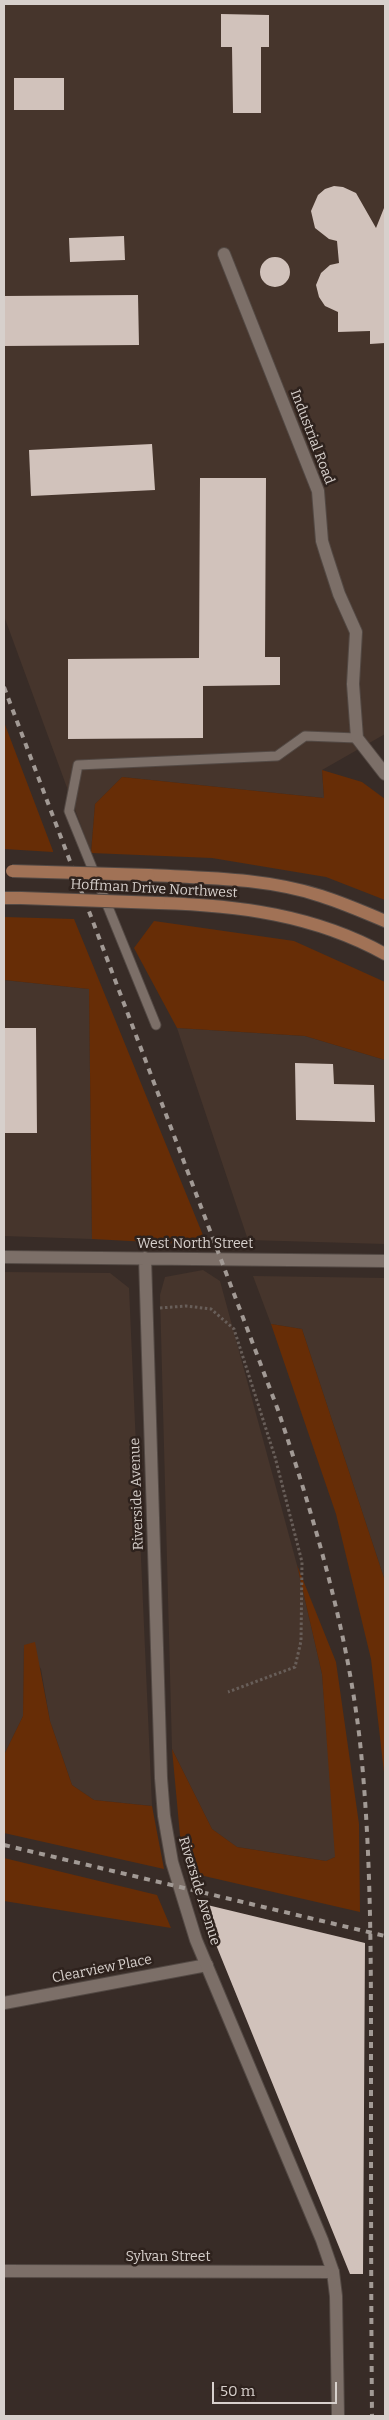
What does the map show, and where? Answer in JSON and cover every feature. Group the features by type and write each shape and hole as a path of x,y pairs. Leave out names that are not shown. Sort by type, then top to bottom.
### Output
{"main road":[{"name":"Hoffman Drive Northwest","path":"8,871 149,875 242,881 281,886 319,895 385,920"},
{"name":"Hoffman Drive Northwest","path":"4,898 234,907 273,914 333,931 385,954"}],"street":[{"name":"Industrial Road","path":"224,254 318,491 322,541 339,594 356,632 353,684 357,738"},
{"path":"357,738 385,774"},
{"name":"West North Street","path":"4,1257 385,1261"},
{"name":"Riverside Avenue","path":"145,1258 163,1806 172,1862 196,1940 322,2240 333,2272 338,2316 338,2416"},
{"name":"Clearview Place","path":"4,2003 207,1965"},
{"name":"Sylvan Street","path":"4,2271 333,2272"}],"lane":[{"path":"156,1025 69,812 78,764 276,756 304,736 357,738"}],"path":[{"path":"146,1309 186,1306 211,1310 234,1329 280,1474 302,1562 301,1641 294,1668 228,1692"}],"shaded area":[{"path":"4,4 385,4 385,734 322,770 324,798 122,777 95,804 91,853 4,616"},
{"path":"4,722 53,851 53,852 4,849"},
{"path":"322,770 362,782 385,799 385,900 326,877 212,858 91,853 95,804 122,777 324,798"},
{"path":"4,917 74,919 207,1245 92,1239 89,989 4,980"},
{"path":"154,921 294,941 385,982 385,1060 305,1036 177,1028 134,948"},
{"path":"4,980 89,989 92,1239 4,1236"},
{"path":"177,1028 305,1036 385,1060 385,1244 248,1240"},
{"path":"203,1270 220,1281 297,1565 322,1674 335,1834 335,1857 326,1861 237,1847 212,1829 172,1749 160,1295 165,1277"},
{"path":"4,1272 110,1273 129,1288 152,1806 94,1800 72,1785 50,1721 41,1669 24,1646 23,1716 4,1755"},
{"path":"253,1276 385,1278 385,1581 302,1329 271,1324"},
{"path":"271,1324 302,1329 385,1581 385,1781 371,1659 336,1514"},
{"path":"297,1565 336,1662 359,1824 360,1912 191,1873 181,1846 172,1749 212,1829 237,1847 326,1861 335,1857 322,1674"},
{"path":"35,1642 50,1721 72,1785 94,1800 152,1806 164,1869 4,1833 4,1755 23,1716 24,1645"},
{"path":"4,1858 157,1895 171,1928 4,1901"}],"building":[{"path":"221,14 269,15 269,47 261,47 261,113 233,113 232,47 221,47"},
{"path":"14,78 64,78 64,110 14,110"},
{"path":"334,186 343,187 356,193 376,228 385,208 385,343 370,344 370,331 338,332 338,312 325,306 319,297 316,285 321,273 330,265 339,263 337,241 329,239 315,228 311,211 318,195 325,189"},
{"path":"124,236 125,260 70,262 69,238"},
{"path":"275,257 286,261 290,272 286,283 275,287 264,283 260,272 264,261"},
{"path":"138,295 139,345 4,346 4,296"},
{"path":"152,444 155,490 31,496 29,450"},
{"path":"200,478 266,478 265,657 280,657 280,685 203,686 203,738 68,739 68,659 199,658"},
{"path":"4,1028 36,1028 37,1133 4,1133"},
{"path":"295,1063 333,1064 334,1084 374,1085 375,1122 296,1120"},
{"path":"199,1903 365,1943 363,2274 350,2274"}],"railway":[{"path":"4,687 278,1410 328,1574 347,1657 364,1781 370,1900 372,2416"},
{"path":"4,1845 385,1936"}]}
